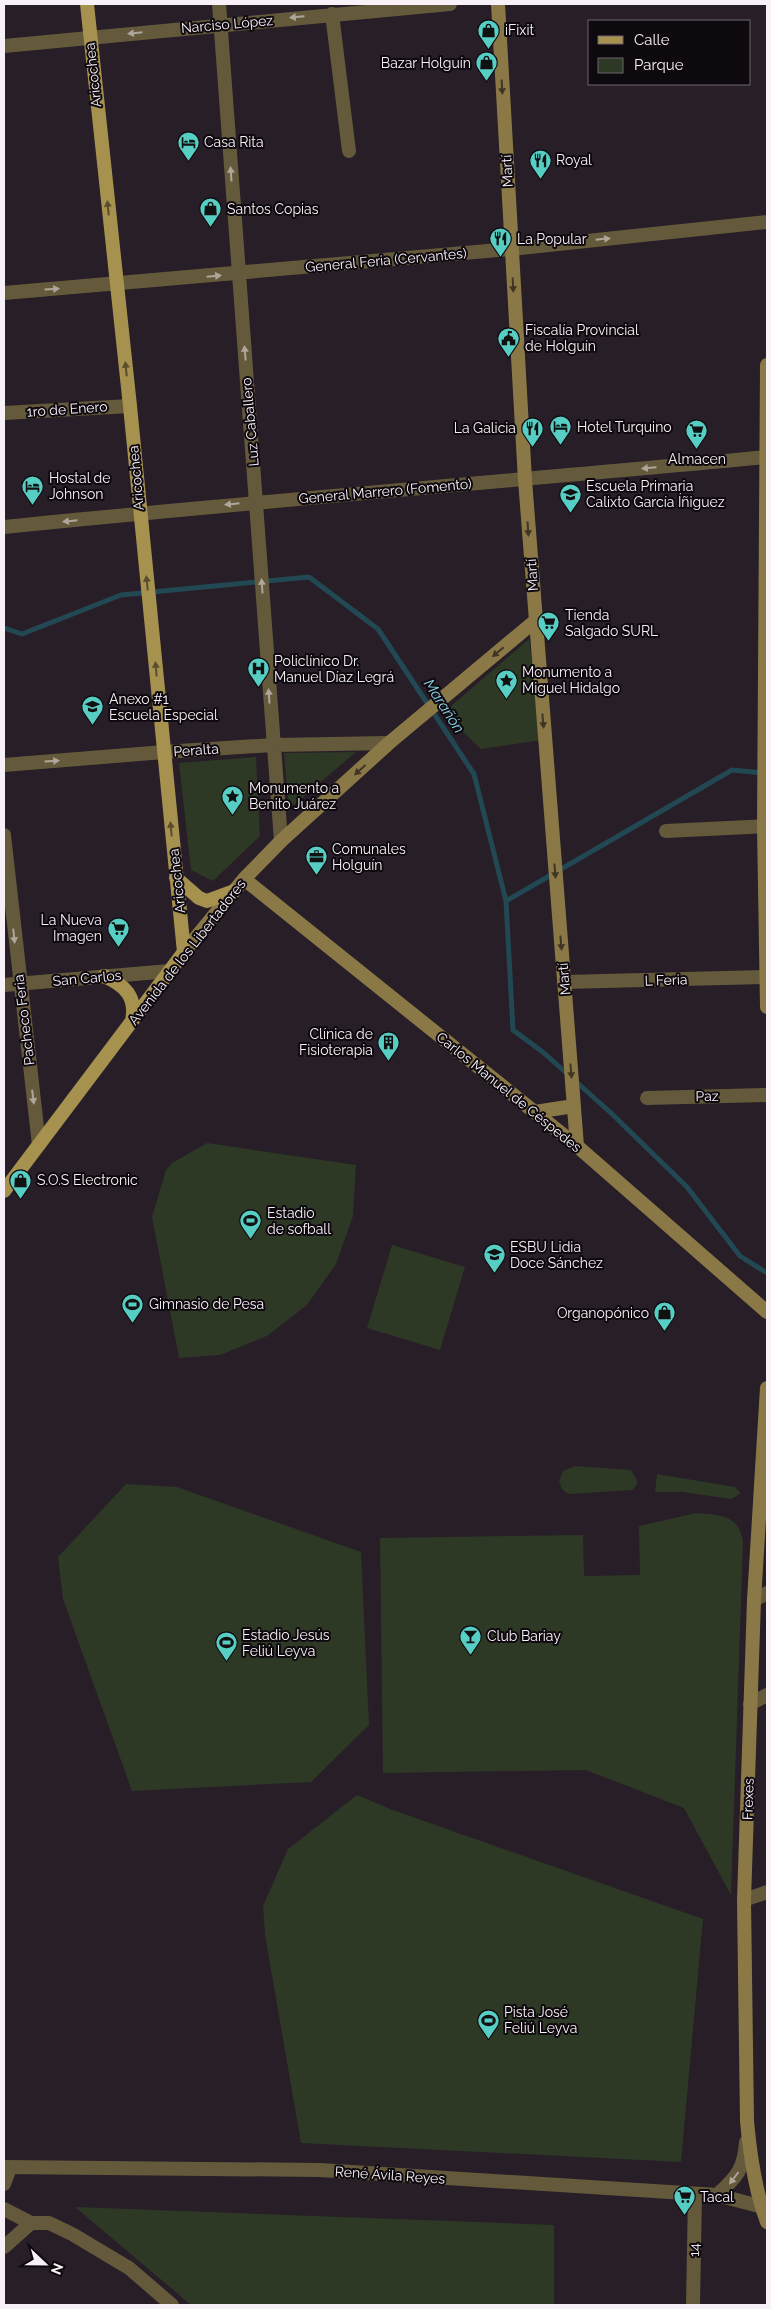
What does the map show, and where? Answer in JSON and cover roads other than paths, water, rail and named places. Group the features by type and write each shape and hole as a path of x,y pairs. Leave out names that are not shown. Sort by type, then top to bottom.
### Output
{"main road":[{"name":"Aricochea","path":"87,4 89,38 130,406 139,514 184,952"},
{"name":"Martí","path":"498,4 525,480 577,1146"},
{"path":"767,366 764,796 766,826 767,1007"},
{"name":"Avenida de los Libertadores","path":"4,1191 184,952 244,879 281,841 389,743 535,620"},
{"path":"176,878 199,898 207,901 234,891"},
{"name":"Carlos Manuel de Céspedes","path":"244,879 577,1146 767,1312"},
{"path":"104,976 122,985 130,996 134,1008 132,1022"},
{"path":"535,1112 574,1103"},
{"name":"Frexes","path":"767,1388 754,1600 744,1900 747,2122 749,2147 767,2222"}],"street":[{"name":"Luz Caballero","path":"219,4 281,841"},
{"name":"Narciso López","path":"4,46 221,24 450,4"},
{"path":"332,14 349,151"},
{"name":"General Feria (Cervantes)","path":"4,293 511,249 767,222"},
{"name":"1ro de Enero","path":"4,413 130,406"},
{"name":"General Marrero (Fomento)","path":"4,527 256,502 525,480 767,457"},
{"name":"Peralta","path":"4,765 273,745 389,743"},
{"path":"666,831 766,826"},
{"name":"Pacheco Feria","path":"4,835 19,983 39,1145"},
{"name":"San Carlos","path":"4,984 170,971"},
{"name":"L Feria","path":"564,982 767,977"},
{"name":"Paz","path":"647,1098 767,1095"},
{"path":"754,1600 767,1593"},
{"path":"750,1704 767,1695"},
{"path":"744,1900 767,1892"},
{"path":"717,2195 734,2180 744,2162 747,2122"},
{"path":"4,2184 7,2167"},
{"name":"René Ávila Reyes","path":"7,2167 320,2170 717,2195 747,2201 764,2208"},
{"name":"14","path":"693,2305 695,2195"},
{"path":"4,2209 30,2223 49,2223 72,2234 129,2268 172,2305"},
{"path":"4,2247 30,2223"}],"waterway":[{"name":"Marañón","path":"4,628 22,634 121,595 309,577 378,629 474,774 506,901 513,1030 544,1053 611,1113 687,1187 740,1256 767,1273"},
{"name":"Marañón","path":"506,901 732,770 763,773"}],"place":[{"name":"iFixit","path":"489,49"},
{"name":"Bazar Holguín","path":"487,82"},
{"name":"Casa Rita","path":"188,161"},
{"name":"Royal","path":"540,179"},
{"name":"Santos Copias","path":"211,228"},
{"name":"La Popular","path":"501,258"},
{"name":"Fiscalía Provincial de Holguín","path":"509,357"},
{"name":"Hotel Turquino","path":"561,446"},
{"name":"La Galicia","path":"532,447"},
{"name":"Almacen","path":"697,450"},
{"name":"Hostal de Johnson","path":"33,505"},
{"name":"Escuela Primaria Calixto García Íñiguez","path":"570,513"},
{"name":"Tienda Salgado SURL","path":"549,642"},
{"name":"Policlínico Dr. Manuel Díaz Legrá","path":"258,688"},
{"name":"Monumento a Miguel Hidalgo","path":"506,699"},
{"name":"Anexo #1 Escuela Especial","path":"93,726"},
{"name":"Monumento a Benito Juárez","path":"233,815"},
{"name":"Comunales Holguín","path":"316,876"},
{"name":"La Nueva Imagen","path":"118,947"},
{"name":"Clínica de Fisioterapia","path":"389,1061"},
{"name":"S.O.S Electronic","path":"21,1199"},
{"name":"Estadio de sofball","path":"251,1240"},
{"name":"ESBU Lidia Doce Sánchez","path":"494,1274"},
{"name":"Gimnasio de Pesa","path":"133,1323"},
{"name":"Organopónico","path":"665,1332"},
{"name":"Club Bariay","path":"471,1655"},
{"name":"Estadio Jesús Feliú Leyva","path":"226,1662"},
{"name":"Pista José Feliú Leyva","path":"488,2039"},
{"name":"Tacal","path":"684,2216"}]}
